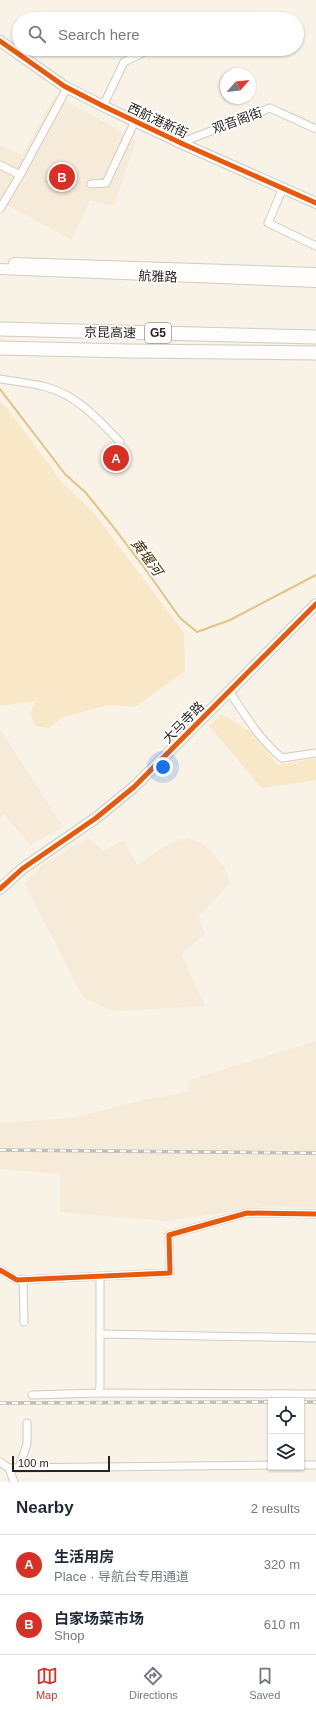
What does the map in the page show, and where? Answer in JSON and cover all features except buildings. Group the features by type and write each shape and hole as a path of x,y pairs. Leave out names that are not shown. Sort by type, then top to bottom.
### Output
{"highway":[{"name":"京昆高速","path":"0,329 316,337"},
{"name":"京昆高速","path":"0,348 316,353"}],"street":[{"name":"西航港新街","path":"0,41 12,49"},
{"name":"西航港新街","path":"21,56 67,88 103,106 180,143 316,203"},
{"path":"103,106 124,62 136,56"},
{"path":"0,209 67,88"},
{"name":"观音阁街","path":"180,143 270,108 316,129"},
{"path":"91,184 106,183 135,121"},
{"path":"0,165 20,175"},
{"path":"283,188 268,223 316,246"},
{"name":"航雅路","path":"0,262 316,273"},
{"name":"航雅路","path":"0,269 316,282"},
{"path":"0,379 47,387 72,398 94,414 120,442"},
{"name":"大马寺路","path":"0,889 22,869 96,818 134,787 316,604"},
{"path":"229,691 261,738 282,758 316,753"},
{"path":"0,1270 17,1280 170,1273 169,1235 247,1213 316,1214"},
{"path":"98,1393 100,1387 100,1276"},
{"path":"23,1279 24,1322"},
{"path":"100,1334 316,1338"},
{"path":"32,1394 316,1394"},
{"path":"19,1468 27,1444 26,1423"},
{"path":"0,1462 9,1468 268,1465"},
{"path":"304,1465 316,1465"},
{"path":"9,1468 14,1482"}],"shaded area":[{"path":"55,95 136,140 114,206 90,200 72,240 0,201 0,145 22,155"},
{"path":"0,402 8,409 63,484 94,513 184,633 185,671 135,707 110,705 63,717 49,728 35,726 30,713 36,701 0,706"},
{"path":"222,714 251,732 278,765 316,758 316,780 262,788 209,726"},
{"path":"0,729 63,827 30,845 4,814 0,817"},
{"path":"187,837 206,846 224,867 230,883 198,917 205,934 181,954 205,1006 113,1011 83,997 25,884 44,863 89,838 103,851 124,840 137,865 164,847"},
{"path":"316,1041 316,1208 269,1206 166,1221 60,1212 60,1174 0,1169 0,1123 74,1118 126,1104 190,1091 187,1081"}],"waterway":[{"name":"黄堰河","path":"0,389 65,474 86,493 111,524 180,618 197,632 230,620 316,575"}],"railway":[{"path":"0,1150 316,1153"},
{"path":"0,1403 268,1402"},
{"path":"304,1402 316,1402"}],"cycle path":[{"path":"0,41 12,49"},
{"path":"21,56 64,86 103,106 183,144 316,203"},
{"path":"0,889 22,869 96,818 134,787 316,604"},
{"path":"0,1270 17,1280 170,1273 169,1235 247,1213 316,1214"}],"place":[{"name":"白家场菜市场","path":"62,177"},
{"name":"生活用房","path":"116,458"}]}
